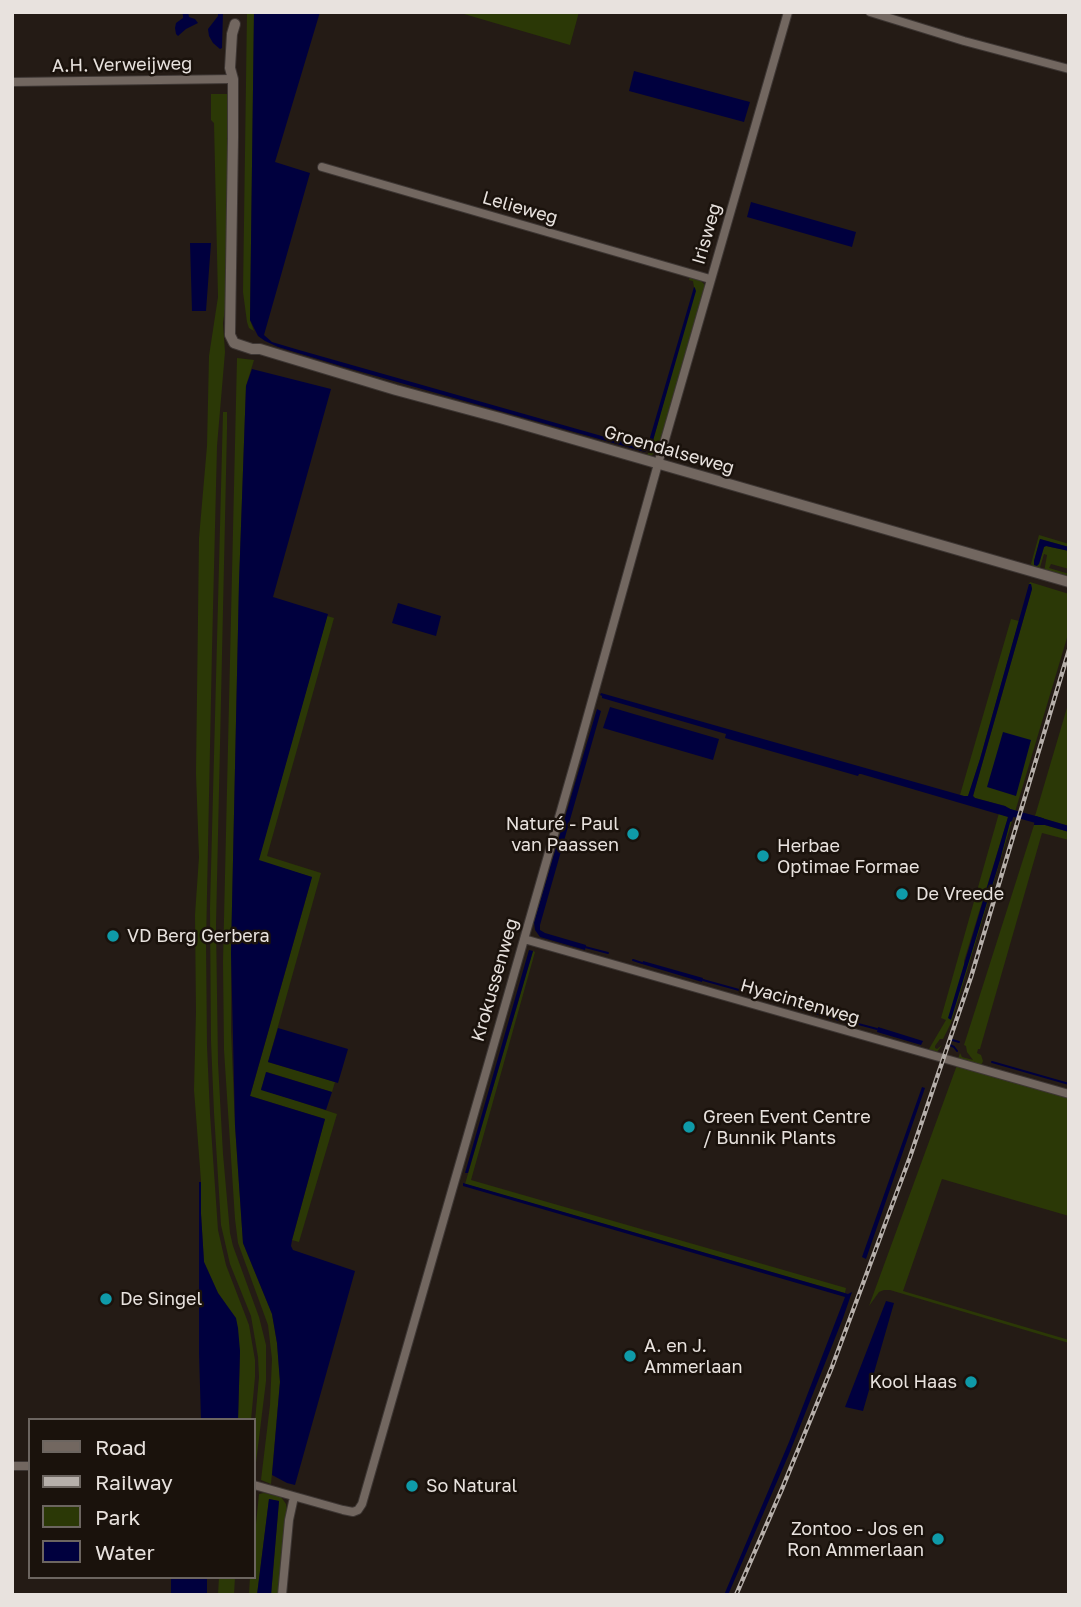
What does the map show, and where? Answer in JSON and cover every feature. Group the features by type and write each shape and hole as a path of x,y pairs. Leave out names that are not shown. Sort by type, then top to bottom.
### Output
{"street":[{"path":"234,343 230,335 233,79 230,47 236,12"},
{"name":"Irisweg","path":"658,464 788,12"},
{"path":"870,12 1069,69"},
{"name":"A.H. Verweijweg","path":"12,82 233,79"},
{"name":"Lelieweg","path":"322,167 710,279"},
{"path":"231,310 234,317 234,343"},
{"name":"Groendalseweg","path":"234,328 236,334 260,349 1069,582"},
{"name":"Groendalseweg","path":"234,343 260,349"},
{"name":"Krokussenweg","path":"294,1497 353,1512 362,1504 580,746 658,464"},
{"name":"Hyacintenweg","path":"524,939 1069,1094"},
{"path":"256,1486 294,1497 289,1520 282,1595"}],"green space":[{"path":"247,12 254,12 250,320 254,331 249,328 247,322 243,292"},
{"path":"579,12 570,45 464,14"},
{"path":"211,94 230,94 228,288 223,323 225,352 217,446 212,649 206,943 207,1046 218,1230 226,1265 249,1325 255,1360 251,1418 238,1418 240,1351 225,1303 204,1262 194,1090 195,915 199,857 196,773 199,538 207,446 209,356 218,297 214,123 211,120"},
{"path":"690,276 704,284 704,290 658,449 646,457 651,448 695,288 693,281 689,280"},
{"path":"237,358 254,360 246,386 239,583 231,1030 243,1243 272,1314 277,1343 280,1382 271,1484 261,1480 270,1405 272,1359 268,1325 238,1243 224,1050 223,962"},
{"path":"223,412 227,412 216,925 218,1063 230,1233 266,1345 266,1381 256,1463 258,1357 251,1316 230,1264 221,1225 211,1041 210,908"},
{"path":"1039,535 1069,544 1069,547 1040,539 1035,565 1039,564 1046,546 1069,551 1069,569 1051,564 1049,568 1069,574 1069,579 1044,572 1047,555 1044,554 1039,571 1032,566"},
{"path":"1030,582 1069,594 1069,631 1015,812 973,796 1032,589"},
{"path":"327,616 334,618 267,856 321,873 268,1062 335,1082 332,1092 267,1072 261,1089 337,1114 299,1242 292,1240 325,1119 250,1096 312,877 258,861"},
{"path":"1011,619 1019,621 980,759 968,796 960,795"},
{"path":"1069,701 1069,826 1035,816"},
{"path":"999,813 1008,817 964,961 950,1019 1012,821 953,1019 943,1039 935,1046 937,1049 942,1045 937,1052 929,1049 946,1020 941,1018"},
{"path":"1034,825 1045,825 1069,832 1069,840 1042,833 978,1049 977,1053 983,1061 981,1066 958,1059 960,1053 962,1057 973,1060 964,1045"},
{"path":"533,951 535,952 471,1180 846,1288 845,1293 465,1184"},
{"path":"957,1065 1069,1098 1069,1216 942,1179 903,1291 1069,1340 1069,1343 890,1290 879,1292 869,1306"},
{"path":"259,1494 281,1497 286,1504 279,1595 271,1595 279,1501 269,1499 257,1595 249,1595 250,1579 256,1579"},
{"path":"219,1579 235,1579 234,1595 218,1595"}],"water":[{"path":"181,12 188,12 189,17 198,23 178,36 175,28 176,23 183,18"},
{"path":"218,12 223,12 220,49 213,43 208,29"},
{"path":"254,12 320,12 275,162 310,173 264,335 272,342 644,448 649,441 694,287 696,291 648,450 645,452 344,367 278,347 258,336 250,320"},
{"path":"634,71 750,102 744,122 629,91"},
{"path":"751,202 856,232 852,247 747,217"},
{"path":"190,243 211,243 206,311 192,311"},
{"path":"252,369 331,389 273,597 328,614 259,860 312,877 250,1096 325,1119 291,1246 293,1250 355,1271 295,1485 272,1475 280,1382 277,1343 272,1314 243,1243 235,1125 231,953 239,583 246,386"},
{"path":"1040,539 1069,547 1069,551 1046,546 1039,564 1034,565"},
{"path":"1029,584 1032,589 973,796 1015,812 951,1020 948,1018 1008,817 725,738 726,734 602,698 600,695 601,693 968,796"},
{"path":"398,603 441,616 436,636 392,623"},
{"path":"610,707 719,739 713,760 603,728"},
{"path":"597,709 601,711 540,925 540,930 545,933 586,945 585,950 540,937 534,922"},
{"path":"1003,732 1031,740 1016,796 987,787"},
{"path":"1035,816 1069,826 1069,832 1045,825 1034,825"},
{"path":"529,950 533,951 468,1173 465,1173"},
{"path":"643,961 703,978 702,982 642,964"},
{"path":"796,1004 848,1019 846,1023 794,1008"},
{"path":"878,1027 923,1041 921,1045 877,1032"},
{"path":"278,1028 348,1049 338,1083 268,1062"},
{"path":"266,1072 332,1092 326,1110 261,1090"},
{"path":"922,1087 925,1088 866,1259 862,1257"},
{"path":"201,1182 204,1262 218,1293 236,1318 238,1328 238,1418 201,1418"},
{"path":"463,1183 848,1294 852,1292 789,1454 728,1595 724,1595 789,1442 845,1297 463,1186"},
{"path":"886,1301 894,1303 863,1411 845,1407"},
{"path":"269,1499 279,1501 271,1595 257,1595"},
{"path":"171,1579 207,1579 207,1595 171,1595"}],"pier":[{"path":"1017,809 1019,813 1016,823 1013,825 960,1003 951,1023"},
{"path":"854,1297 792,1455 731,1595 800,1434"}],"waterway":[{"path":"1005,811 1041,821"},
{"path":"585,947 608,953"},
{"path":"633,960 642,963"},
{"path":"703,980 739,990"},
{"path":"781,1002 795,1006"},
{"path":"847,1021 877,1029"},
{"path":"949,1039 959,1042"},
{"path":"948,1044 957,1051"},
{"path":"992,1062 1069,1084"}],"railway":[{"path":"736,1595 832,1367 910,1157 971,977 1069,650"}],"place":[{"name":"Naturé - Paul van Paassen","path":"633,834"},
{"name":"Herbae Optimae Formae","path":"763,856"},
{"name":"De Vreede","path":"902,894"},
{"name":"VD Berg Gerbera","path":"113,936"},
{"name":"Green Event Centre / Bunnik Plants","path":"689,1127"},
{"name":"De Singel","path":"106,1299"},
{"name":"A. en J. Ammerlaan","path":"630,1356"},
{"name":"Kool Haas","path":"971,1382"},
{"name":"So Natural","path":"412,1486"},
{"name":"Zontoo - Jos en Ron Ammerlaan","path":"938,1539"}]}
